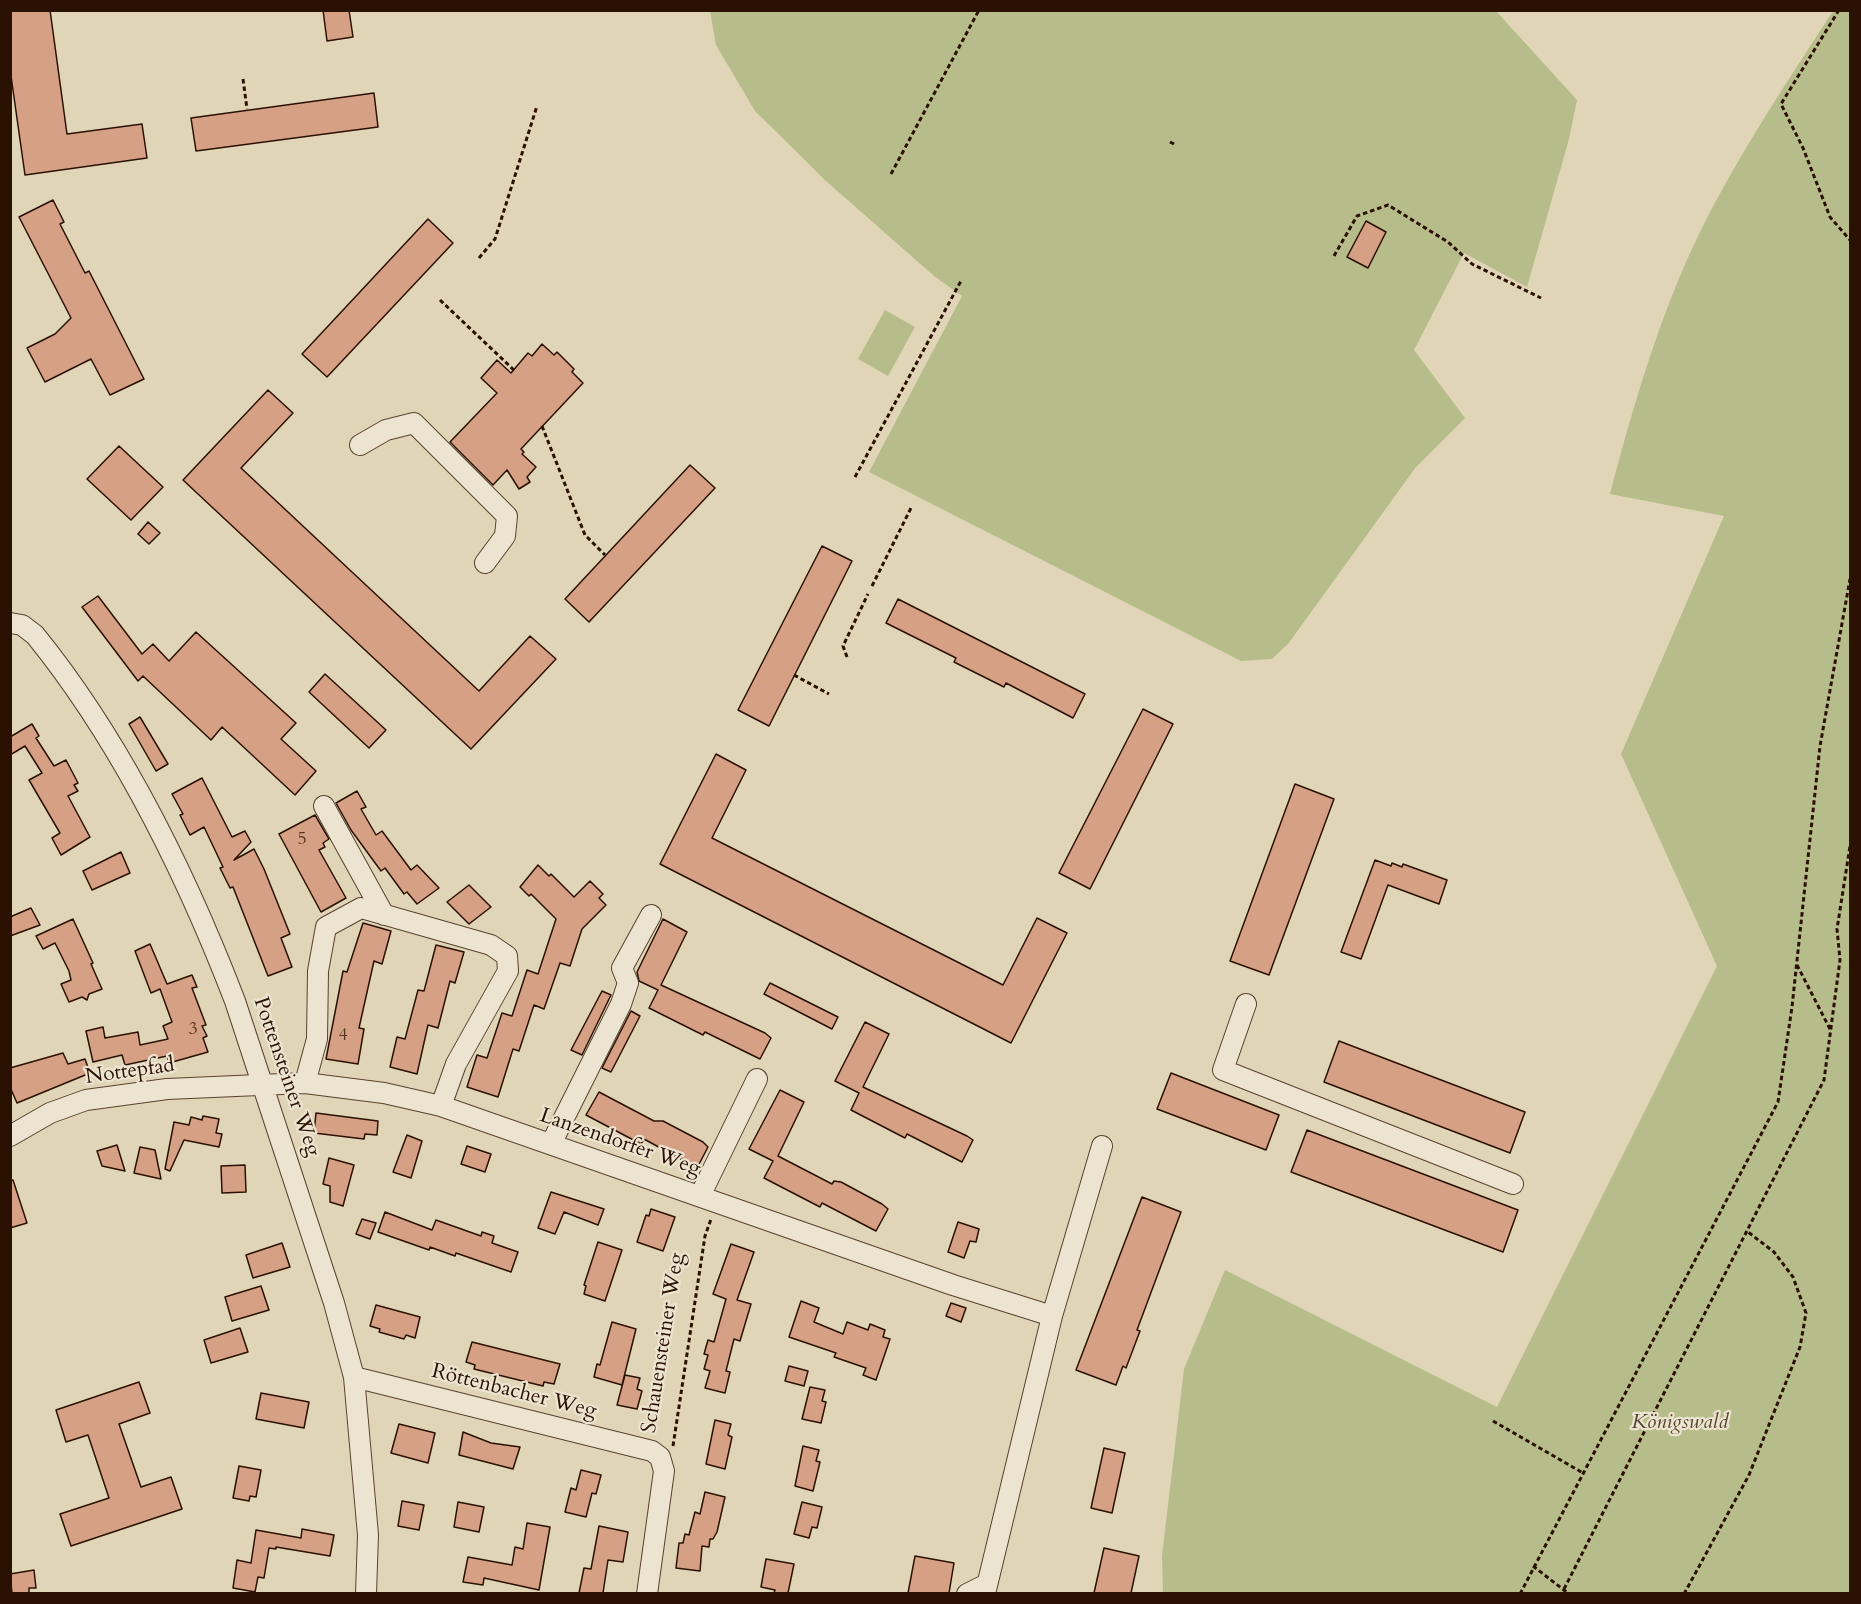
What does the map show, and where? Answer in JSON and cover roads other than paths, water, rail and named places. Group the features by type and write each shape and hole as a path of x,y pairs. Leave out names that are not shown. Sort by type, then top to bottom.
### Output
{"street":[{"path":"360,445 386,430 414,423 507,516 505,536 485,563"},
{"name":"Pottensteiner Weg","path":"16,624 35,635 52,656 97,723 166,845 218,956 264,1083 334,1303 354,1377 368,1535 366,1593"},
{"path":"324,806 384,915"},
{"path":"305,1083 317,1039 318,971 326,927 361,908 491,945 507,956 508,971 456,1064 441,1106"},
{"path":"550,1144 621,1004 628,983 622,968 651,915"},
{"path":"1246,1004 1223,1070 1513,1184"},
{"path":"708,1199 757,1078"},
{"name":"Lanzendorfer Weg","path":"264,1083 305,1083 384,1093 441,1106 953,1285 1052,1317"},
{"name":"Nottepfad","path":"10,1136 50,1113 86,1100 167,1089 240,1087 264,1083"},
{"path":"967,1593 986,1589 1052,1317 1102,1146"},
{"name":"Röttenbacher Weg","path":"354,1377 652,1450 660,1457"},
{"name":"Schauensteiner Weg","path":"647,1593 664,1471 660,1457"}],"park label":[{"name":"Königswald","path":"1680,1423"}]}
